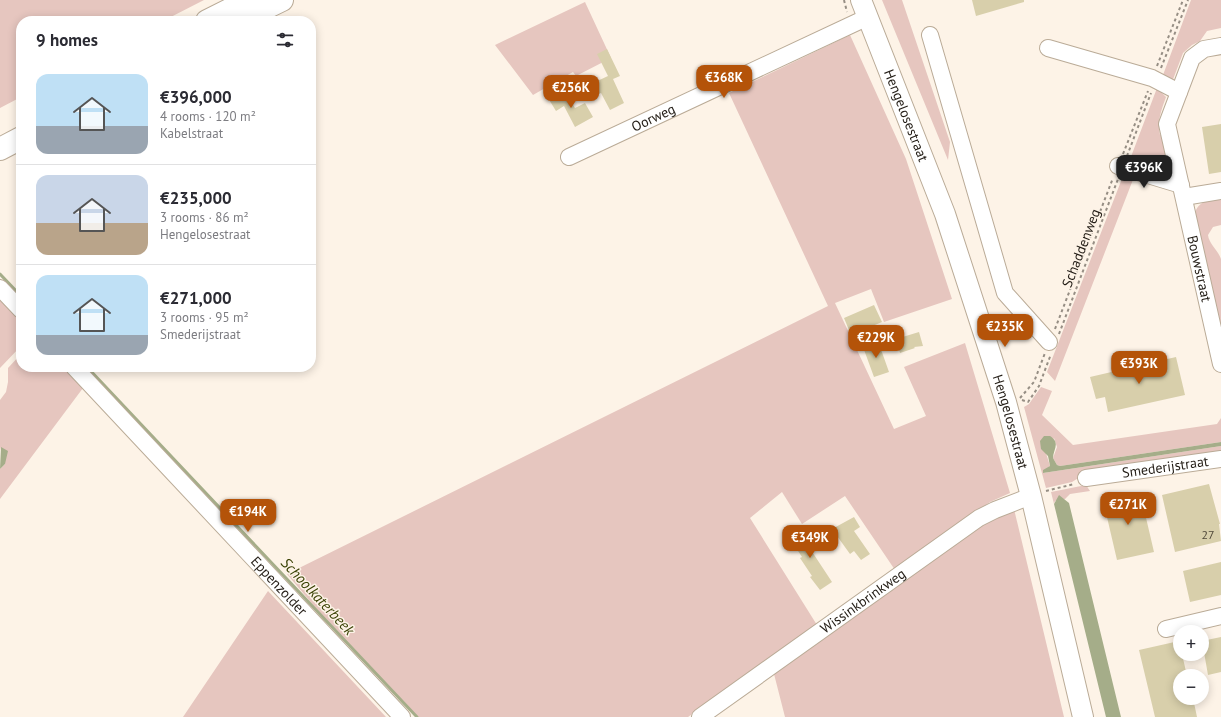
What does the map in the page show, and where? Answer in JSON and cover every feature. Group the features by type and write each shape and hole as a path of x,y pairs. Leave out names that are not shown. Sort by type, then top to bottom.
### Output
{"highway":[{"path":"217,16 249,0"},
{"path":"249,16 282,0"},
{"path":"0,132 16,124"},
{"path":"0,149 16,141"}],"main road":[{"name":"Hengelosestraat","path":"860,14 945,214 1037,494 1083,717"}],"street":[{"name":"Oorweg","path":"569,156 860,14"},
{"path":"930,35 1005,293 1054,342"},
{"name":"Bouwstraat","path":"1221,46 1204,49 1192,58 1167,124 1221,361"},
{"path":"1048,48 1154,79 1179,92"},
{"path":"1120,167 1182,191 1221,191"},
{"path":"0,288 16,305"},
{"name":"Eppenzolder","path":"79,372 402,717"},
{"name":"Smederijstraat","path":"1086,478 1221,459"},
{"name":"Wissinkbrinkweg","path":"700,717 979,518 995,510 1037,494"},
{"path":"1166,629 1221,616"}],"path":[{"path":"844,0 860,14"},
{"name":"Schaddenweg","path":"1183,0 1154,79 1054,342 1039,386 1028,402 1019,400 1034,382 1054,342 1120,167 1154,79 1188,0"},
{"path":"1037,494 1056,487 1079,483 1086,478"}],"shaded area":[{"path":"0,0 204,0 173,16 16,16 16,100 0,108"},
{"path":"882,0 902,0 950,142 948,160"},
{"path":"1191,0 1221,0 1221,28 1207,31 1200,41 1192,45 1183,53 1172,82 1163,75"},
{"path":"585,2 611,58 576,76 573,72 533,95 495,45"},
{"path":"850,35 906,159 952,299 884,322 871,289 835,303 894,429 926,416 904,367 965,343 1010,493 990,502 895,570 845,496 802,524 782,492 750,518 817,625 688,717 417,717 330,625 287,574 828,306 729,93"},
{"path":"1157,88 1166,97 1160,116 1159,130 1160,135 1162,135 1171,178 1129,162"},
{"path":"1123,176 1134,177 1055,381 1047,372"},
{"path":"1218,198 1221,200 1221,225 1213,227 1208,235 1221,259 1221,334 1194,216 1195,211 1200,205 1206,201"},
{"path":"0,299 16,316 16,351 0,368"},
{"path":"16,359 16,372 69,372 83,388 0,499 0,469 5,464 0,447 0,400 6,392 8,368"},
{"path":"1041,387 1052,391 1042,415 1073,445 1217,424 1221,418 1221,442 1060,466 1057,465 1053,458 1057,447 1054,438 1046,453 1050,466 1043,473 1221,446 1221,454 1080,477 1072,482 1046,488 1024,407 1029,404"},
{"path":"1044,436 1050,436 1055,441 1056,447 1053,458 1057,465 1060,466 1221,442 1221,446 1043,473 1043,470 1050,466 1048,456 1041,449 1040,441"},
{"path":"1,447 8,451 5,464 0,469"},
{"path":"1086,485 1090,491 1070,494 1065,499 1055,501 1054,504 1051,492"},
{"path":"1059,495 1069,503 1121,717 1106,717 1054,504"},
{"path":"1014,509 1064,717 785,717 774,674 987,518"},
{"path":"268,591 386,717 183,717"}],"building":[{"path":"972,0 1024,0 1024,2 976,16"},
{"path":"607,49 620,76 613,79 624,103 610,110 601,93 596,95 591,84 608,76 597,54"},
{"path":"558,93 560,97 566,93 575,108 585,103 593,117 575,127 564,106 556,111 548,98"},
{"path":"1221,124 1221,172 1209,174 1202,127"},
{"path":"874,305 882,322 851,335 844,318"},
{"path":"919,332 923,346 914,347 915,348 900,353 896,339"},
{"path":"878,341 889,372 874,377 863,347"},
{"path":"1176,357 1185,395 1108,412 1105,397 1096,399 1090,377"},
{"path":"1209,484 1220,524 1221,541 1175,552 1162,495"},
{"path":"1140,492 1154,552 1117,560 1103,500"},
{"path":"854,517 860,527 854,531 870,554 861,560 854,551 850,554 832,529"},
{"path":"804,527 810,536 805,541 832,582 820,590 810,577 812,576 789,537"},
{"path":"1221,562 1221,595 1190,602 1183,571"},
{"path":"1221,637 1221,672 1209,675 1209,669 1207,669 1206,661 1209,661 1209,640"},
{"path":"1173,642 1173,661 1184,661 1185,669 1173,669 1173,705 1194,705 1197,717 1155,717 1139,650"}],"waterway":[{"name":"Schoolkaterbeek","path":"0,274 16,291"},
{"name":"Schoolkaterbeek","path":"92,372 417,717"}]}
